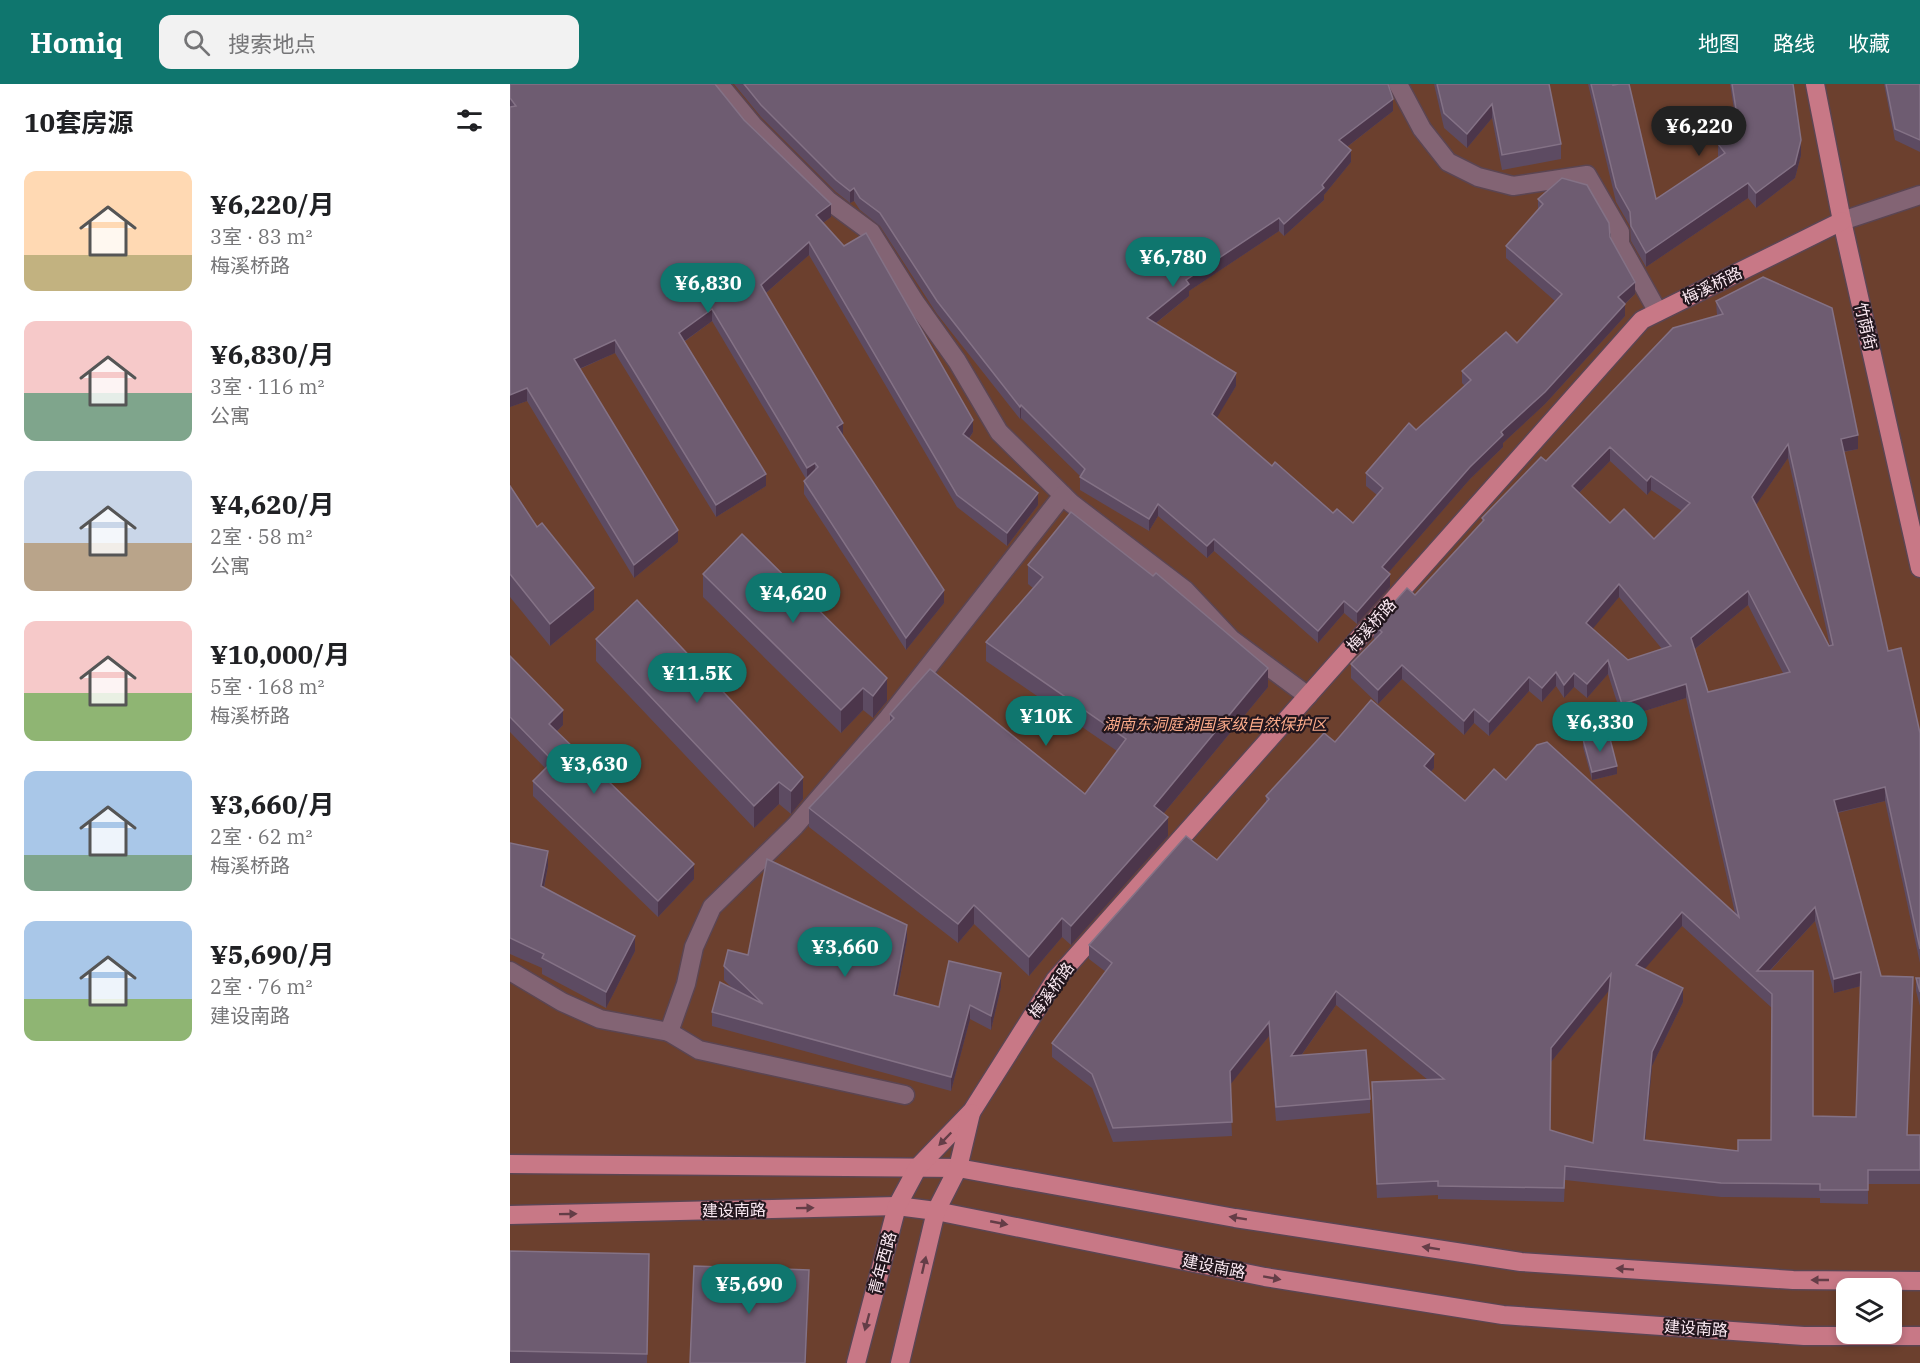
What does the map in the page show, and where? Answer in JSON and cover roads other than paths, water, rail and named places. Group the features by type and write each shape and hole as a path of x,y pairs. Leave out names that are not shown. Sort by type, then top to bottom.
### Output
{"main road":[{"name":"竹荫街","path":"1815,84 1842,221 1920,568"},
{"name":"梅溪桥路","path":"972,1111 1055,980 1642,320 1842,221"},
{"name":"青年西路","path":"856,1363 897,1206 918,1167 972,1111"},
{"path":"900,1363 936,1210 958,1168 972,1111"},
{"path":"510,1164 958,1168 1235,1218 1521,1262 1793,1280 1920,1281"},
{"name":"建设南路","path":"510,1215 897,1206 936,1210 1265,1277 1503,1315 1804,1336 1920,1336"}],"street":[{"path":"719,84 753,125 829,201 871,232 915,302 957,361 999,432 1063,495 1122,544 1185,590 1231,639 1308,696"},
{"path":"1398,84 1422,129 1448,162 1478,177 1513,186 1587,175 1620,232 1620,244 1658,312"},
{"path":"1842,221 1920,195"},
{"path":"669,1032 686,984 694,947 712,907 795,826 888,718 1063,495"},
{"path":"510,971 562,1002 600,1018 669,1032 699,1050 905,1095"}],"park label":[{"name":"湖南东洞庭湖国家级自然保护区","path":"1215,724"}]}
